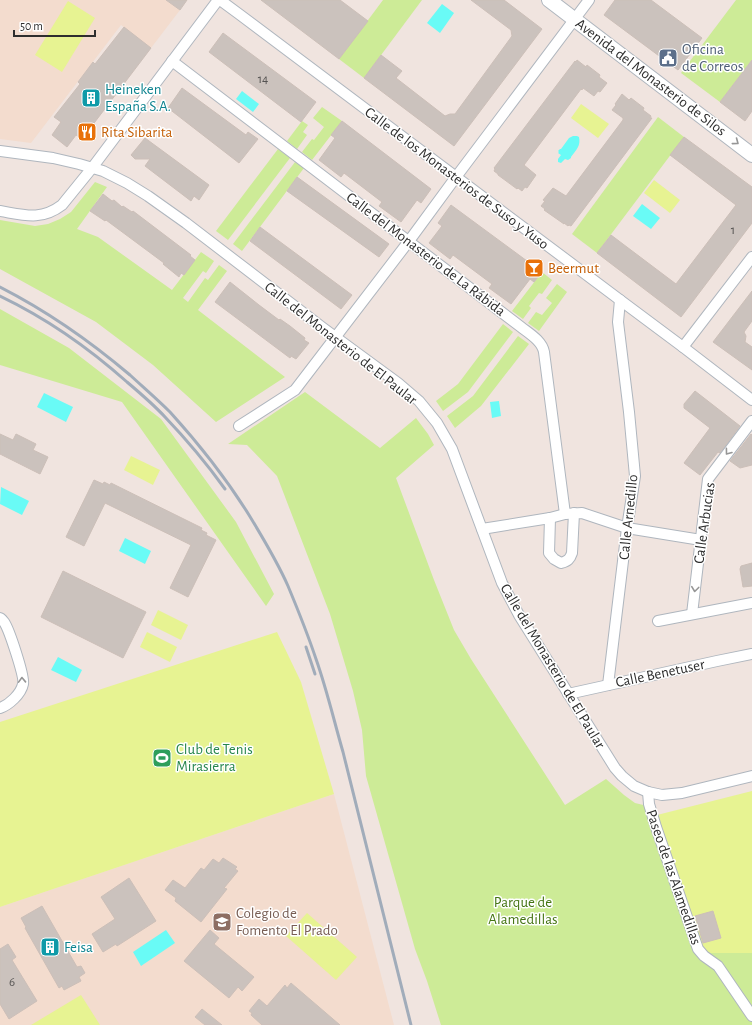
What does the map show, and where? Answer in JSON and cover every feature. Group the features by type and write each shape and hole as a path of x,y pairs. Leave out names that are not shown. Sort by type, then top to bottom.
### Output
{"street":[{"path":"0,211 24,216 33,216 50,212 62,205 92,168 219,0"},
{"name":"Calle de los Monasterios de Suso y Yuso","path":"219,0 245,18 752,400"},
{"name":"Avenida del Monasterio de Silos","path":"549,0 752,155"},
{"path":"239,426 295,390 337,337 589,0"},
{"name":"Calle del Monasterio de La Rábida","path":"172,62 540,342 544,352 569,514 572,553 571,558 562,563 554,559 549,553 550,518"},
{"name":"Calle del Monasterio de El Paular","path":"0,152 53,158 92,168 127,183 148,196 337,337 398,383 419,401 437,423 452,449 502,583 518,615 615,768 634,786 648,792 662,795 682,794 752,776"},
{"path":"683,347 752,257"},
{"name":"Calle Arnedillo","path":"608,685 627,528 635,476 618,322 620,300"},
{"name":"Calle Arbucias","path":"692,614 708,479 752,421"},
{"path":"482,529 582,513 627,528 701,540"},
{"path":"658,621 752,603"},
{"path":"0,618 9,631 23,684 20,692 6,706 0,708"},
{"name":"Calle Benetuser","path":"568,694 717,660 752,654"},
{"name":"Paseo de las Alamedillas","path":"648,792 649,804 656,827 698,949 704,956 718,966 752,1016"}],"shaded area":[{"path":"0,0 166,0 180,10 151,48 121,25 31,143 0,139"},
{"name":"Colegio de Fomento El Prado","path":"334,794 394,1025 0,1025 0,907"}],"green space":[{"path":"383,0 422,0 364,78 339,59"},
{"path":"736,0 752,0 752,60 720,102 681,73"},
{"path":"68,1 95,18 62,72 35,55"},
{"path":"581,104 609,124 598,138 571,118"},
{"path":"322,107 342,121 312,160 302,152 324,127 313,118"},
{"path":"658,117 684,137 597,253 572,234"},
{"path":"302,121 308,125 303,132 307,135 297,149 287,141"},
{"path":"278,149 290,158 228,240 216,231"},
{"path":"295,162 304,168 242,251 233,244"},
{"path":"654,180 680,200 670,213 644,193"},
{"path":"95,182 107,187 77,229 98,237 172,290 201,252 214,261 206,273 203,271 183,298 188,302 205,278 208,280 219,265 227,271 198,310 285,377 216,422 153,365 96,322 0,269 0,220 35,226 48,224 71,212"},
{"path":"542,272 552,280 542,294 539,293 529,306 531,308 523,319 512,311"},
{"path":"557,284 567,292 539,331 528,323 536,312 542,315 552,303 546,298"},
{"path":"0,309 69,348 161,419 236,522 274,594 266,606 122,402 0,365"},
{"path":"503,324 513,332 468,392 443,411 436,401 458,384"},
{"path":"518,336 529,344 481,406 455,428 447,416 473,396"},
{"name":"Parque de Alamedillas","path":"305,392 380,448 416,418 428,434 434,445 396,478 454,630 565,805 606,779 635,803 656,808 657,815 705,953 752,953 752,1025 441,1025 415,949 366,776 362,730 353,691 330,614 277,476 247,445 228,444"},
{"path":"131,456 160,470 153,485 124,470"},
{"path":"158,610 188,625 181,640 151,625"},
{"path":"147,632 177,647 170,662 140,647"},
{"name":"Club de Tenis Mirasierra","path":"277,632 301,682 334,794 0,907 0,722"},
{"path":"752,791 752,953 705,953 657,815"},
{"path":"307,913 357,957 336,980 286,936"},
{"path":"81,995 100,1025 31,1025"}],"water":[{"path":"442,4 454,13 440,33 427,23"},
{"path":"242,91 259,104 253,112 236,99"},
{"path":"573,136 579,137 578,148 571,158 568,160 565,159 561,163 558,162 561,155 558,151 569,138"},
{"path":"642,204 660,218 651,229 633,216"},
{"path":"44,393 73,407 66,422 37,407"},
{"path":"499,401 501,416 492,418 490,402"},
{"path":"1,487 29,501 22,515 0,504"},
{"path":"125,538 151,551 145,564 119,551"},
{"path":"58,657 82,670 76,682 51,670"},
{"path":"166,930 175,943 141,966 133,952"}],"building":[{"path":"166,0 187,0 180,10"},
{"path":"261,0 340,0 368,21 339,59"},
{"path":"471,0 504,0 542,29 454,146 364,78 381,55 402,71 396,78 445,116 455,114 512,36 511,30"},
{"path":"615,0 651,0 702,38 678,70 604,15"},
{"name":"Heineken España S.A.","path":"124,27 151,48 82,139 76,135 67,147 52,135 61,122 54,117 80,84 78,82 93,62 95,64"},
{"path":"223,33 316,102 301,122 209,52"},
{"path":"577,60 586,67 587,65 600,75 599,77 607,83 600,92 598,91 594,96 583,88 582,90 581,89 524,165 536,175 527,188 525,187 522,191 518,188 517,189 498,175 494,171 494,168"},
{"path":"752,60 752,111 745,121 720,102"},
{"path":"182,88 246,135 248,132 258,139 239,163 168,108"},
{"path":"622,94 629,100 631,98 644,108 643,110 651,116 650,118 652,118 571,226 568,226 544,210 545,209 541,206 545,201 543,200 553,188 566,196 623,120 623,118 612,110"},
{"path":"342,121 431,189 421,203 417,200 401,222 379,206 382,202 344,173 341,177 319,160 335,138 331,135"},
{"path":"684,137 752,187 752,223 681,317 597,253 611,235 676,284 736,205 670,155"},
{"path":"145,138 209,185 199,200 194,196 191,201 145,166 150,159 135,159 131,155"},
{"path":"297,177 389,244 379,257 287,191"},
{"path":"103,194 112,201 114,200 122,207 123,206 132,212 133,211 191,255 190,256 195,260 184,275 181,273 179,277 163,264 164,263 106,220 105,221 90,211"},
{"path":"451,205 542,272 534,282 530,279 511,304 489,288 492,284 453,255 450,259 429,243 442,226 438,223"},
{"path":"260,227 352,295 341,309 250,241"},
{"path":"230,282 305,338 304,340 309,343 296,359 291,356 290,358 215,302"},
{"path":"752,291 752,321 744,332 746,336 745,342 752,347 752,370 713,342"},
{"path":"695,391 740,426 720,453 718,452 700,475 684,463 710,428 684,408 684,404"},
{"path":"0,434 13,440 16,434 36,444 33,450 48,457 40,474 0,454"},
{"path":"751,434 752,465 740,468 730,461"},
{"path":"94,480 103,484 104,482 110,485 111,483 202,528 201,530 207,533 206,535 216,540 188,597 170,588 191,545 105,503 84,546 66,537"},
{"path":"752,563 752,586 743,587 740,569 741,566"},
{"path":"63,571 146,612 123,658 41,617"},
{"path":"223,858 237,867 235,869 238,871 224,888 227,889 201,922 175,901 176,898 165,890 173,880 185,888 201,868 204,870 213,859 219,863"},
{"path":"129,878 156,921 117,946 116,944 103,952 92,934 115,919 101,897"},
{"name":"Feisa","path":"42,906 77,967 81,966 85,973 79,977 81,981 64,990 62,986 59,988 25,928 26,927 21,918"},
{"path":"713,911 721,938 703,943 695,916"},
{"path":"210,930 219,938 214,944 254,977 242,991 238,987 229,998 184,961"},
{"path":"8,944 16,957 12,960 37,1001 9,1019 0,1004 0,949"},
{"path":"291,983 340,1025 262,1025 251,1015 252,1013 249,1011 259,999 267,1006 285,985 287,988"},
{"path":"202,1009 222,1025 205,1025 195,1017"}],"railway":[{"path":"0,287 35,306 84,339 130,375 165,407 191,436 222,475 270,550 284,577 310,641 324,682 343,752 411,1025"},
{"path":"0,296 34,314 66,334 113,369 147,399 181,434 225,489"},
{"path":"306,647 315,674"}],"place":[{"name":"Oficina de Correos","path":"668,58"},
{"name":"Heineken España S.A.","path":"91,98"},
{"name":"Rita Sibarita","path":"87,132"},
{"name":"Beermut","path":"534,268"},
{"name":"Club de Tenis Mirasierra","path":"162,758"},
{"name":"Colegio de Fomento El Prado","path":"222,922"},
{"name":"Feisa","path":"50,947"}]}
